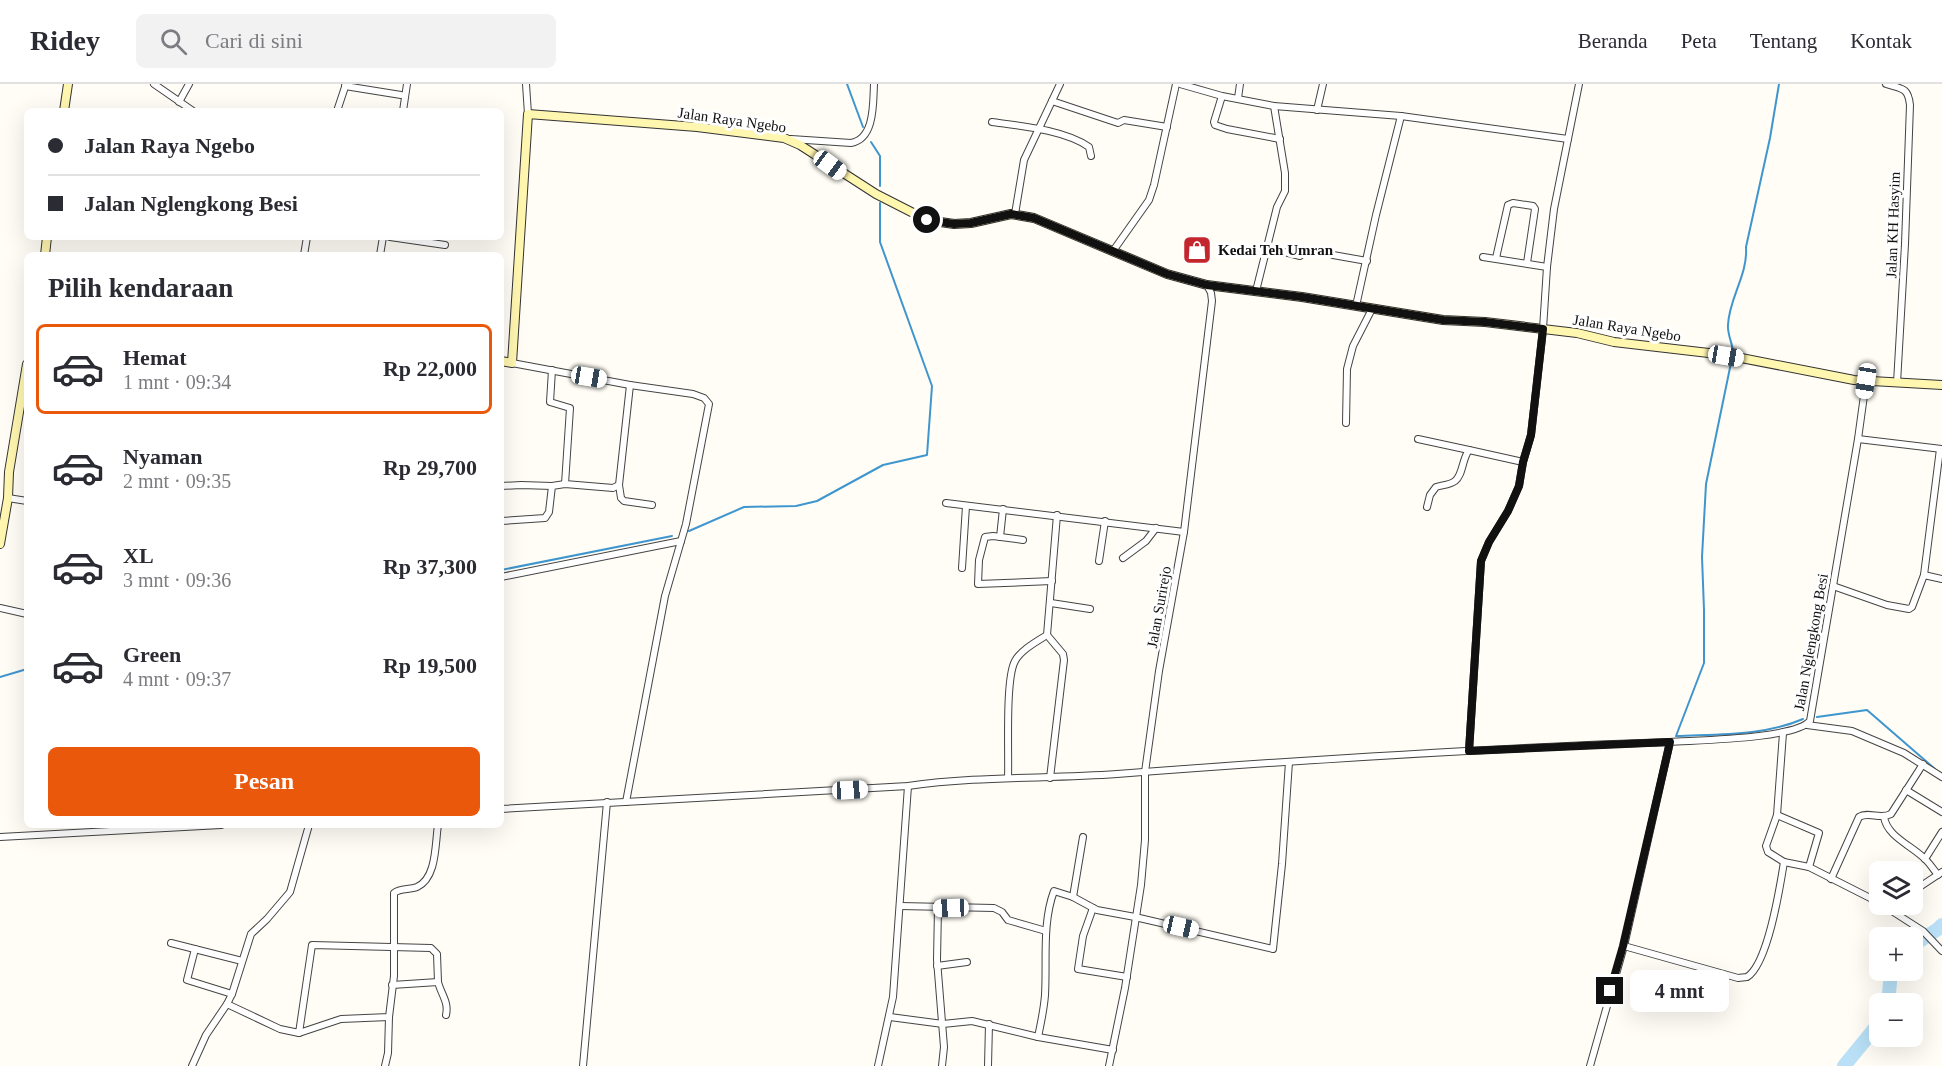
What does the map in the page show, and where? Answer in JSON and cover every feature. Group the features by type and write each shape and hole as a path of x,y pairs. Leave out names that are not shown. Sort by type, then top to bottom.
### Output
{"street":[{"path":"64,108 68,84"},
{"path":"154,84 188,108"},
{"path":"179,102 189,84"},
{"path":"403,108 407,84"},
{"path":"512,363 528,114 526,84"},
{"path":"784,138 851,143 859,141 868,130 874,84"},
{"path":"1015,214 1021,171 1032,141 1040,129 1060,84"},
{"path":"1113,251 1149,200 1176,84"},
{"path":"1180,84 1222,96 1274,106 1401,116 1568,139"},
{"path":"1238,98 1240,84"},
{"path":"1317,110 1323,84"},
{"path":"1469,751 1481,561 1519,486 1531,435 1554,209 1579,84"},
{"name":"Jalan KH Hasyim","path":"1886,84 1908,92 1910,105 1897,383"},
{"path":"338,108 346,85 401,95"},
{"path":"1222,96 1215,124 1227,129 1280,139"},
{"path":"1052,101 1118,123 1124,120 1167,127"},
{"path":"1256,291 1277,207 1285,191 1285,174 1274,106"},
{"name":"Jalan Raya Ngebo","path":"528,114 697,127 784,138 800,145 876,194 927,220 954,224 1015,214 1034,218 1167,274 1207,285 1443,320 1485,322 1577,333 1614,342 1740,358 1866,381 1942,385"},
{"path":"1356,306 1401,116"},
{"path":"992,122 1040,129 1082,142 1089,147 1091,156"},
{"path":"1496,258 1508,205 1513,203 1533,206 1535,209 1527,263"},
{"path":"411,240 445,245"},
{"path":"1268,248 1302,254"},
{"path":"1333,255 1367,261"},
{"path":"1483,257 1547,267"},
{"name":"Jalan Surirejo","path":"1109,1066 1141,885 1145,840 1145,772 1159,671 1184,532 1212,301 1207,285"},
{"path":"1212,301 1226,287"},
{"path":"1346,423 1347,369 1353,346 1372,309"},
{"path":"504,362 693,394 704,398 709,404 681,541 665,596 626,802"},
{"path":"552,370 550,402 570,408 565,484"},
{"name":"Jalan Nglengkong Besi","path":"504,809 908,786 1008,778 1050,778 1469,751 1670,742 1783,732 1807,725 1812,716 1866,381"},
{"path":"0,544 24,382"},
{"path":"630,385 619,485 621,498 626,502 652,505"},
{"path":"1418,439 1523,462"},
{"path":"1833,586 1887,605 1909,609 1912,607 1923,575 1941,449 1858,439"},
{"path":"1427,507 1430,495 1436,487 1452,483 1458,478 1469,450"},
{"path":"504,486 565,484 609,488 619,485"},
{"path":"504,521 545,518 549,513 552,486"},
{"path":"8,498 24,501"},
{"path":"946,503 1184,532"},
{"path":"962,568 966,506"},
{"path":"1000,537 1003,509"},
{"path":"1050,778 1064,660 1063,654 1047,635 1057,515"},
{"path":"1099,561 1105,521"},
{"path":"1123,558 1146,541 1156,528"},
{"path":"1023,540 988,536 983,541 977,576 978,584 1052,581"},
{"path":"504,576 681,541"},
{"path":"1923,575 1942,579"},
{"path":"1051,603 1090,609"},
{"path":"0,608 24,613"},
{"path":"1008,778 1010,691 1013,664 1021,653 1047,635"},
{"path":"1807,725 1838,728 1852,732 1904,753 1942,777"},
{"path":"1783,732 1777,815 1766,846 1768,852 1784,862 1809,867 1869,898"},
{"path":"1590,1066 1623,946 1670,742"},
{"path":"1038,1037 1045,998 1047,931 1053,891 1073,897 1093,908 1273,949 1289,762"},
{"path":"1832,879 1859,817 1863,814 1884,817 1891,814 1923,764"},
{"path":"878,1066 890,1017 908,786"},
{"path":"1906,790 1942,812"},
{"path":"584,1066 607,802"},
{"path":"1777,815 1819,833 1809,867"},
{"path":"1884,817 1887,826 1940,874 1923,885"},
{"path":"0,837 165,828"},
{"path":"192,1066 206,1035 232,994 251,934 290,892 308,828"},
{"path":"385,1066 388,1053 394,947 394,893 418,886 426,880 432,864 438,828"},
{"path":"1925,859 1942,832"},
{"path":"1073,897 1083,837"},
{"path":"1623,946 1738,978 1751,975 1765,946 1778,897 1784,862"},
{"path":"900,906 993,908 1002,912 1008,920 1047,931"},
{"path":"938,908 937,966 944,1047 942,1066"},
{"path":"1093,908 1083,936 1078,969 1126,977"},
{"path":"1896,915 1923,931 1942,951"},
{"path":"171,943 242,961"},
{"path":"299,1033 312,945 424,946 434,950 437,954 438,982 447,1001 446,1015"},
{"path":"195,949 187,981 232,994"},
{"path":"937,966 967,962"},
{"path":"392,985 438,982"},
{"path":"227,1004 280,1029 299,1033 341,1019 389,1017"},
{"path":"890,1017 943,1024 972,1021 1038,1037 1113,1050"},
{"path":"988,1066 989,1024"}],"waterway":[{"path":"847,84 863,127"},
{"path":"1733,353 1728,328 1729,315 1744,267 1779,84"},
{"path":"871,142 880,156 880,186"},
{"path":"689,531 744,507 796,506 817,501 883,465 927,455 932,386 880,242 880,203"},
{"path":"1732,358 1706,484 1702,557 1704,663 1676,736 1773,729 1803,719"},
{"path":"504,569 672,536"},
{"path":"0,677 24,670"},
{"path":"1817,717 1867,710 1935,769"},
{"path":"1923,939 1942,925"},
{"path":"1889,993 1890,981"},
{"path":"1844,1066 1869,1035"}],"place":[{"name":"Kedai Teh Umran","path":"1197,250"}],"route":[{"path":"927,220 954,224 971,223 995,216 1015,214 1034,218 1167,274 1207,285 1302,297 1443,320 1543,329 1531,435 1519,486 1481,561 1469,751 1670,742 1623,946 1610,991"}]}
